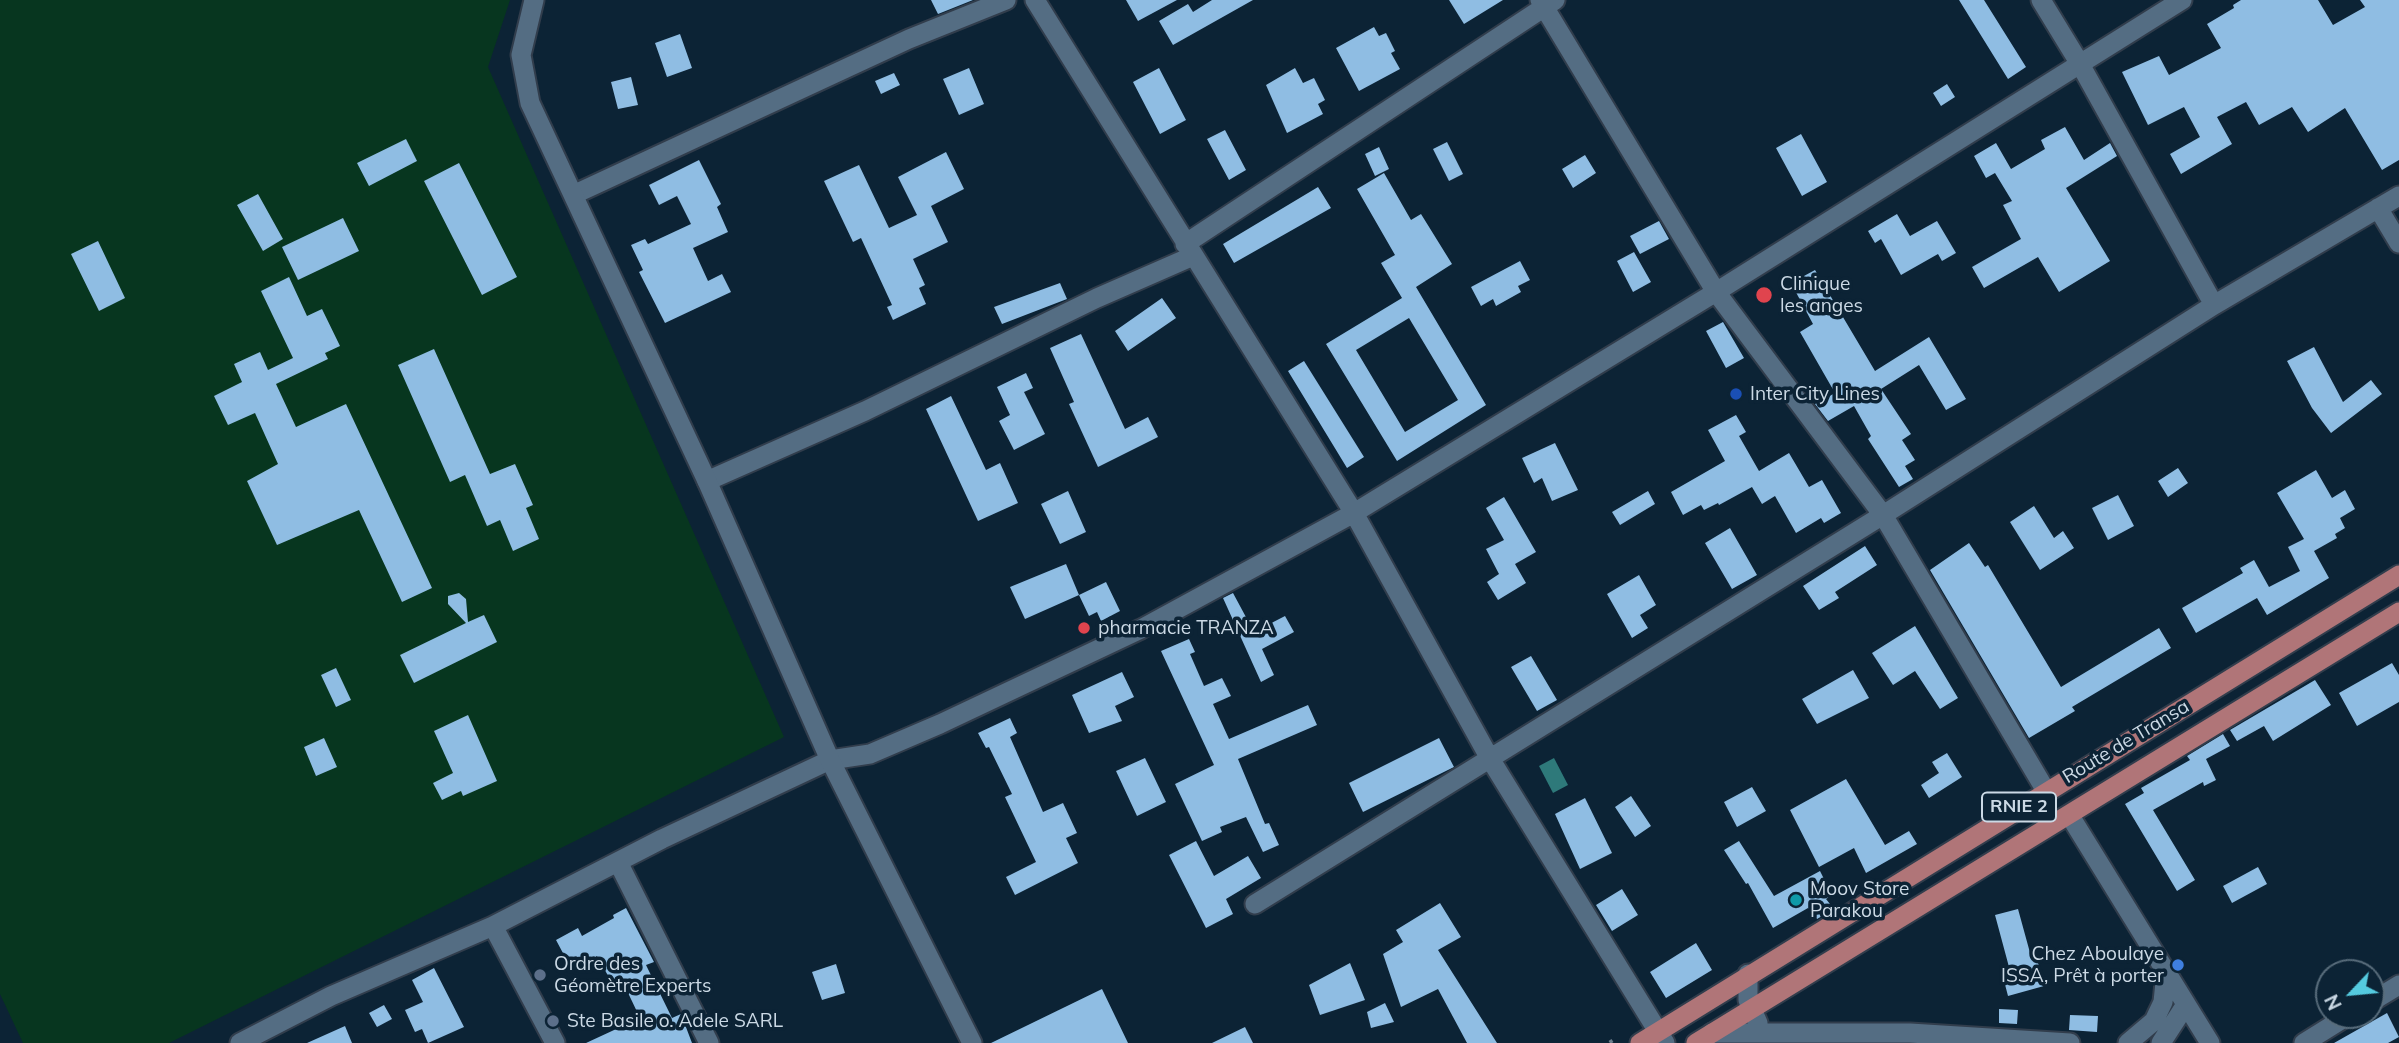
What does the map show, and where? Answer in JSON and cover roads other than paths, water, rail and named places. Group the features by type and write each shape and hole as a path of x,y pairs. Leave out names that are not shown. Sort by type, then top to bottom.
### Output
{"main road":[{"name":"Route de Transa","path":"1640,1043 1662,1038 1748,974 2399,575"},
{"name":"Route de Transa","path":"1704,1038 2399,612"}],"street":[{"path":"534,0 521,55 530,103 575,194 707,481 830,760 972,1043"},
{"path":"575,194 909,39 1006,0"},
{"path":"1035,0 1354,513 1489,757 1662,1038"},
{"path":"2041,0 2080,64 2214,305"},
{"path":"240,1043 331,996 493,926 618,862 830,760 870,754 1141,629 1354,513 1716,292 2182,0"},
{"path":"707,481 865,411 1189,250 1547,2 1716,292 1883,515 2046,790"},
{"path":"1255,904 1883,515 2214,305 2399,197"},
{"path":"2378,208 2399,243"},
{"path":"2070,816 2210,1043"},
{"path":"618,862 709,1043"},
{"path":"493,926 555,1043"},
{"path":"2128,1043 2154,1021 2163,1002 2166,973"},
{"path":"1748,974 1746,986 1751,1010 1766,1031"},
{"path":"2161,1043 2185,1006"},
{"path":"2304,1043 2327,1029"},
{"path":"1704,1038 1766,1031 1910,1033 2070,1043"}],"place":[{"name":"Clinique les anges","path":"1764,295"},
{"name":"Inter City Lines","path":"1736,394"},
{"name":"pharmacie TRANZA","path":"1084,628"},
{"name":"Moov Store Parakou","path":"1796,900"},
{"name":"Chez Aboulaye ISSA, Prêt à porter","path":"2178,965"},
{"name":"Ordre des Géomètre Experts","path":"540,975"},
{"name":"Ste Basile o. Adele SARL","path":"553,1021"}]}
